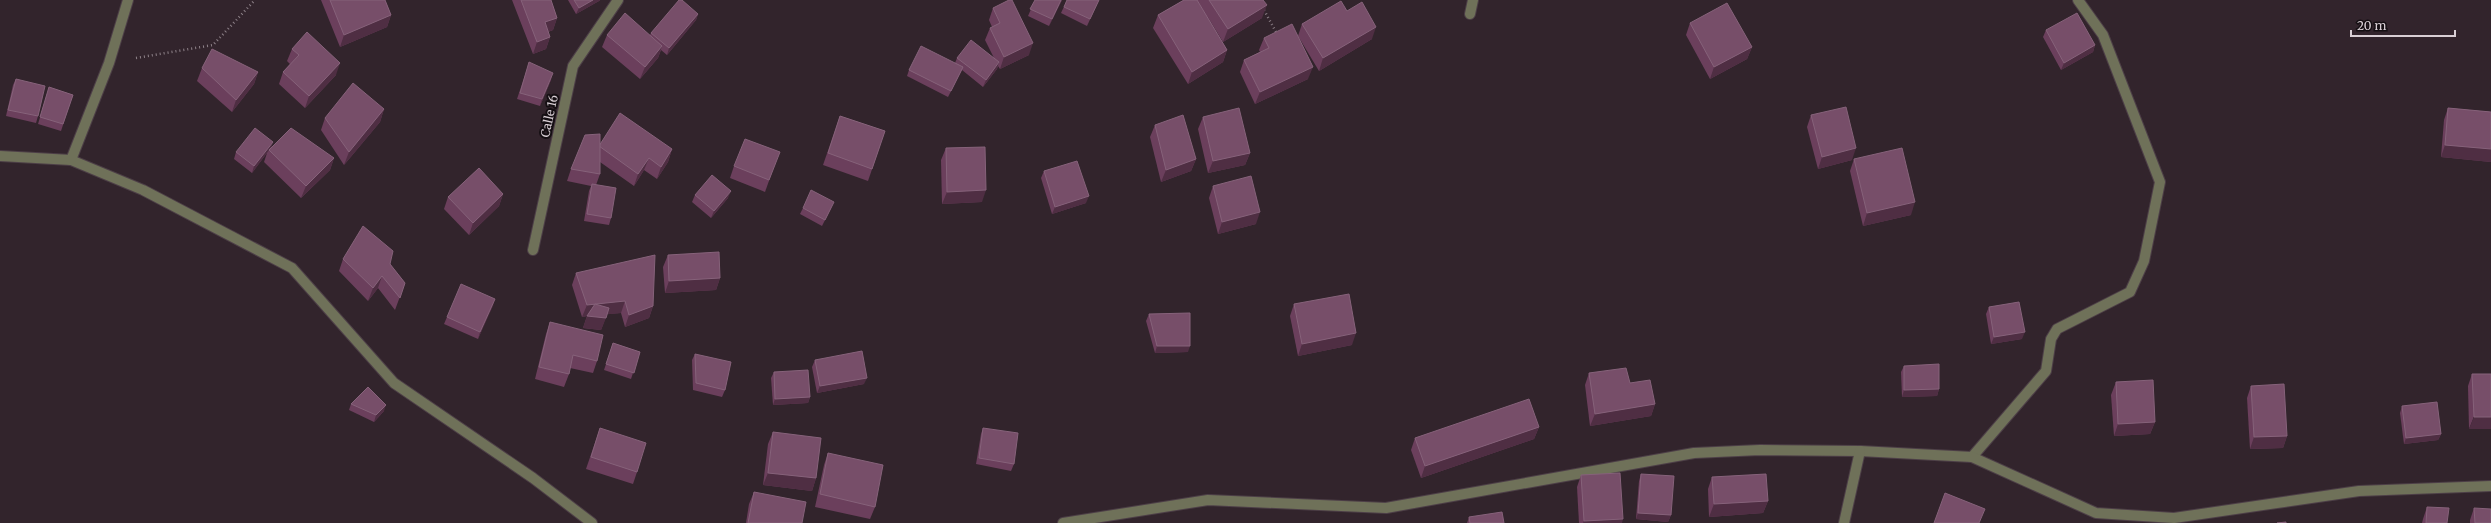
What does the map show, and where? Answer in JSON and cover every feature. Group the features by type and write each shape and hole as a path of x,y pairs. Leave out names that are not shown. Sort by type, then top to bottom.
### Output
{"street":[{"path":"71,160 109,63 128,0"},
{"name":"Calle 16","path":"534,250 573,66 618,0"},
{"path":"1470,14 1473,0"},
{"path":"1972,457 2046,371 2051,339 2057,328 2130,292 2144,261 2160,182 2103,35 2078,0"},
{"path":"0,156 71,160 143,190 292,268 394,383 533,478 592,523"},
{"path":"1063,523 1208,500 1386,508 1694,453 1760,450 1860,451 1972,457 2096,513 2174,518 2359,491 2491,486"},
{"path":"1844,523 1860,451"}],"path":[{"path":"109,63 213,45 255,0"},
{"path":"1262,6 1276,32"}],"building":[{"path":"330,0 385,0 391,15 344,35"},
{"path":"521,0 551,0 557,18 545,22 550,37 537,42"},
{"path":"574,0 593,0 579,8"},
{"path":"679,0 682,0 698,14 669,48 651,33"},
{"path":"1012,0 1033,43 1004,57 990,28 1000,23 993,8"},
{"path":"1035,0 1061,0 1052,19 1030,9"},
{"path":"1067,0 1099,0 1090,19 1064,7"},
{"path":"1184,0 1197,0 1227,50 1192,72 1158,15"},
{"path":"1209,0 1263,0 1267,5 1228,29"},
{"path":"1341,1 1347,11 1362,2 1376,27 1323,58 1302,24"},
{"path":"1727,3 1752,47 1714,67 1690,23"},
{"path":"625,13 662,46 645,67 607,35"},
{"path":"2077,13 2095,45 2064,63 2046,30"},
{"path":"1292,24 1313,67 1260,92 1244,60 1269,48 1264,38"},
{"path":"307,32 340,63 309,96 283,72 299,55 292,49"},
{"path":"971,40 999,62 986,80 957,58"},
{"path":"921,46 963,67 951,91 909,70"},
{"path":"212,49 258,72 236,100 202,68"},
{"path":"529,62 553,73 542,99 520,93"},
{"path":"16,79 45,86 38,116 8,110"},
{"path":"353,83 384,109 349,152 325,118"},
{"path":"49,87 73,95 63,124 40,117"},
{"path":"1846,107 1856,148 1822,157 1811,115"},
{"path":"1239,108 1250,153 1213,161 1203,117"},
{"path":"2448,108 2491,112 2491,149 2445,145"},
{"path":"620,113 672,149 661,167 649,158 638,174 599,146"},
{"path":"1183,115 1196,159 1166,170 1155,125"},
{"path":"840,116 885,131 872,169 828,153"},
{"path":"255,128 273,142 254,166 236,152"},
{"path":"291,128 334,158 306,186 269,150"},
{"path":"600,134 600,174 571,169 585,135"},
{"path":"745,139 780,152 769,180 734,166"},
{"path":"985,147 986,190 947,192 946,148"},
{"path":"1902,148 1915,202 1867,213 1854,159"},
{"path":"1077,161 1089,196 1055,207 1044,171"},
{"path":"479,168 503,194 473,223 448,197"},
{"path":"712,175 731,191 714,211 695,195"},
{"path":"1251,176 1260,212 1222,222 1213,186"},
{"path":"592,184 616,188 611,218 587,214"},
{"path":"811,190 834,202 825,220 803,208"},
{"path":"363,226 393,251 390,264 405,283 400,298 382,276 373,288 343,259"},
{"path":"719,252 720,278 669,281 668,255"},
{"path":"655,255 653,306 629,315 625,301 587,305 576,273"},
{"path":"461,284 495,299 480,332 447,317"},
{"path":"1349,294 1356,333 1302,344 1294,304"},
{"path":"2019,302 2025,332 1994,337 1989,307"},
{"path":"595,304 609,308 606,318 587,316"},
{"path":"1190,313 1190,346 1157,346 1149,314"},
{"path":"550,322 603,335 597,361 573,355 569,374 539,367"},
{"path":"613,343 640,352 634,373 606,364"},
{"path":"862,351 867,378 820,386 815,360"},
{"path":"695,354 731,362 725,390 696,383"},
{"path":"1939,364 1939,389 1904,390 1904,366"},
{"path":"1626,368 1630,383 1650,380 1655,404 1595,414 1589,373"},
{"path":"808,370 810,397 775,399 774,372"},
{"path":"2472,374 2491,374 2491,417 2474,417"},
{"path":"2153,380 2155,422 2118,424 2116,382"},
{"path":"2284,384 2287,436 2254,437 2251,386"},
{"path":"368,387 386,405 376,415 351,404"},
{"path":"1529,399 1539,427 1425,466 1415,438"},
{"path":"2437,402 2441,434 2406,438 2402,406"},
{"path":"600,428 646,443 637,472 591,457"},
{"path":"983,428 1018,433 1014,464 979,458"},
{"path":"773,432 821,438 816,478 768,473"},
{"path":"828,453 883,465 875,507 820,494"},
{"path":"1620,473 1623,519 1584,521 1581,475"},
{"path":"1641,474 1674,476 1671,515 1638,513"},
{"path":"1766,474 1768,501 1714,504 1712,477"},
{"path":"754,492 806,502 802,523 748,523"},
{"path":"1945,493 1985,509 1979,523 1934,523"},
{"path":"2427,507 2449,508 2447,523 2426,523"},
{"path":"2474,508 2491,509 2491,523 2475,523"},
{"path":"1502,512 1504,523 1470,523 1469,517"}]}
